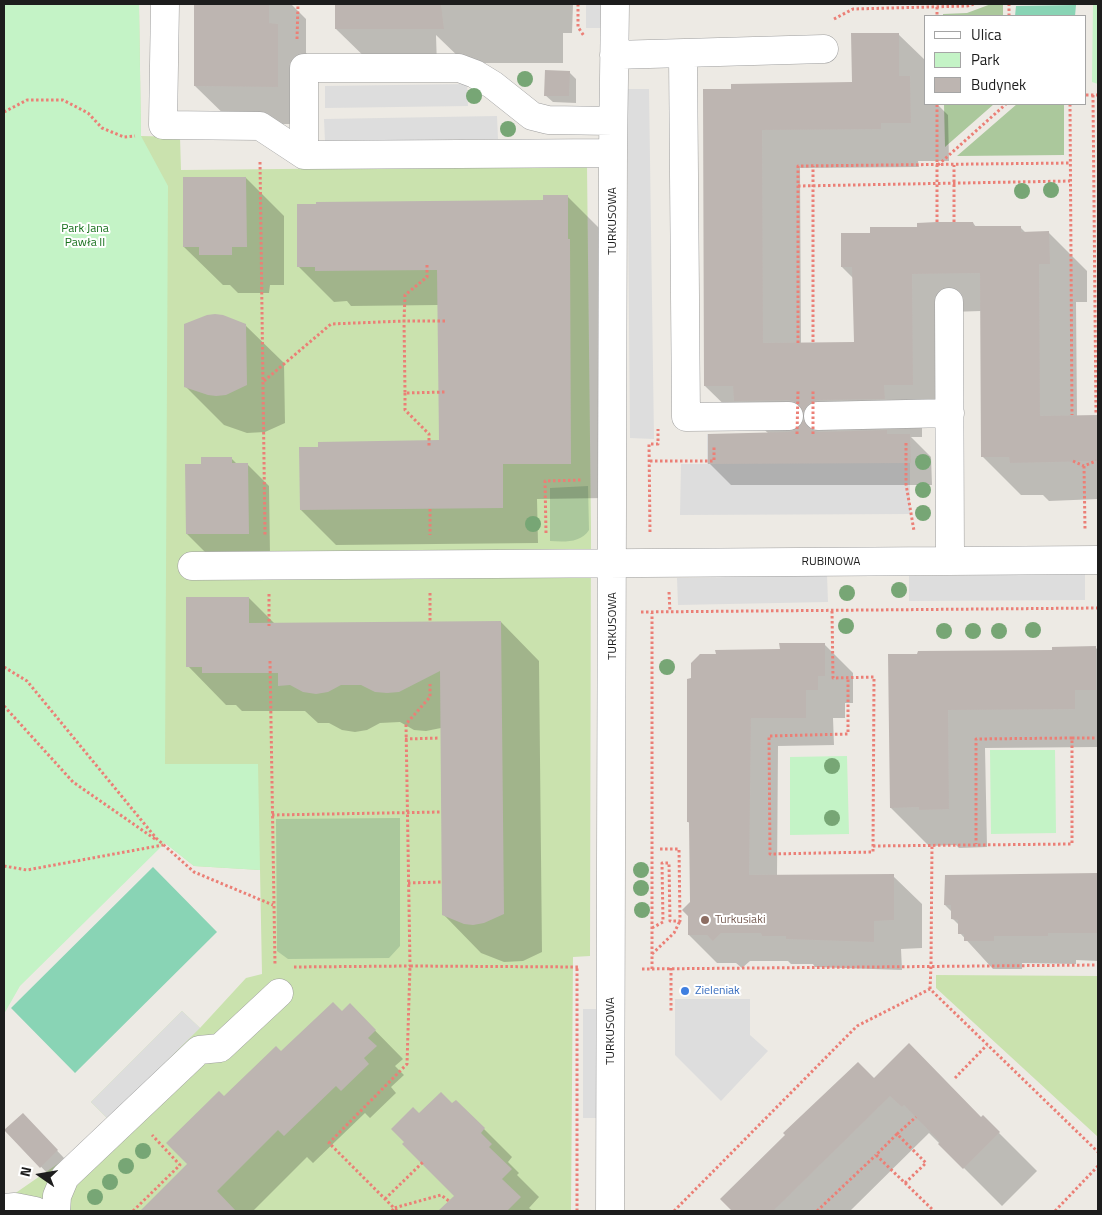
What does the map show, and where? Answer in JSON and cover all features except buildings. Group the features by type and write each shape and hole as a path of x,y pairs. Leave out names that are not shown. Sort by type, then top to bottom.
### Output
{"street":[{"path":"166,4 163,125 260,126 304,154 613,153"},
{"name":"TURKUSOWA","path":"610,1211 613,122 615,4"},
{"path":"614,48 683,54 824,49"},
{"path":"683,54 686,417 794,432"},
{"path":"304,154 304,68 459,68 475,74 493,85 532,116 548,120 613,122"},
{"path":"949,302 950,561"},
{"path":"815,423 950,413"},
{"name":"RUBINOWA","path":"192,566 950,561 1091,549"},
{"path":"56,1211 57,1196 65,1177 199,1050 220,1048 279,993"},
{"path":"4,1208 15,1207 34,1211"}],"path":[{"path":"578,4 578,27 587,40"},
{"path":"796,49 821,26 853,10 968,6 974,4"},
{"path":"937,7 937,15"},
{"path":"1087,95 1098,95"},
{"path":"1093,95 1096,415"},
{"path":"4,112 27,100 63,100 88,113 102,128 124,137 141,136 163,125"},
{"path":"937,105 937,222"},
{"path":"937,165 1005,105"},
{"path":"1070,105 1072,415"},
{"path":"260,126 266,566"},
{"path":"798,342 798,166 1070,163"},
{"path":"954,164 954,222"},
{"path":"813,166 813,342"},
{"path":"798,186 1070,181"},
{"path":"427,265 427,277 405,294 404,321 405,410 429,434 429,446"},
{"path":"263,381 331,324 445,321"},
{"path":"794,432 798,391"},
{"path":"405,392 445,392"},
{"path":"906,438 906,484 914,540"},
{"path":"650,461 714,461 714,439"},
{"path":"1073,461 1084,466 1096,461"},
{"path":"1084,466 1091,549"},
{"path":"546,537 545,481 589,480"},
{"path":"652,969 652,612 1098,608"},
{"path":"832,611 833,678 848,678 874,678 873,852 770,854 769,736 848,734 848,678"},
{"path":"270,661 275,967 577,967 576,1211"},
{"path":"4,667 27,681 163,845 194,872 274,905"},
{"path":"430,684 430,697 406,724 410,966 408,1064 329,1143 394,1210 441,1194 449,1201"},
{"path":"4,706 73,782 163,845"},
{"path":"406,739 440,738"},
{"path":"873,846 1072,844 1072,738"},
{"path":"976,844 976,739 1098,738"},
{"path":"272,815 441,812"},
{"path":"930,990 932,966 932,844"},
{"path":"4,866 27,870 163,845"},
{"path":"652,954 674,933 680,921 679,849 658,849"},
{"path":"652,928 663,922 662,863 670,863 670,921 680,921"},
{"path":"408,882 441,882"},
{"path":"611,969 1098,965"},
{"path":"671,968 671,1013"},
{"path":"930,990 1098,1152"},
{"path":"674,1211 857,1026 930,990"},
{"path":"955,1078 988,1045"},
{"path":"817,1211 916,1117"},
{"path":"897,1134 926,1163 905,1183"},
{"path":"876,1155 934,1211"},
{"path":"385,1199 423,1162"},
{"path":"133,1211 180,1165"},
{"path":"1055,1211 1098,1166"}],"green space":[{"path":"4,4 139,4 141,136 180,137 181,170 587,166 591,528 590,956 573,957 571,1211 4,1211 4,1201 69,1156 108,1119 91,1102 182,1011 200,1028 246,978 262,974 260,870 194,866 165,843"},
{"name":"Park Jana Pawła II","path":"4,4 139,4 141,136 168,186 165,764 258,764 260,870 194,866 165,843 20,986 4,1014"},
{"path":"991,4 1003,4 1003,15 943,15 967,13"},
{"path":"1093,4 1098,4 1098,84 1092,82"},
{"path":"1076,5 1075,15 1015,15 1016,6"},
{"path":"944,105 993,105 945,147"},
{"path":"1016,105 1064,105 1064,155 957,156"},
{"path":"588,486 589,530 577,539 550,541 550,488"},
{"path":"990,750 1055,750 1056,833 991,834"},
{"path":"847,756 849,834 790,835 790,757"},
{"path":"400,818 400,946 389,958 288,959 277,951 276,819"},
{"path":"153,867 217,932 75,1073 11,1008"},
{"path":"936,975 1098,976 1098,1137 936,988"}],"shaded area":[{"path":"586,4 609,4 608,28 586,28"},
{"path":"467,84 468,106 325,108 325,86"},
{"path":"627,89 649,89 654,439 630,438"},
{"path":"497,116 498,139 325,141 324,119"},
{"path":"707,434 910,434 910,514 680,515 681,464 707,464"},
{"path":"1085,574 1085,600 909,601 909,576"},
{"path":"827,575 828,602 678,605 677,578"},
{"path":"675,999 750,999 750,1035 768,1051 721,1101 675,1055"},
{"path":"583,1009 605,1009 604,1118 583,1118"},
{"path":"182,1011 200,1028 108,1119 91,1102"}],"place":[{"name":"Turkusiaki","path":"705,920"},
{"name":"Zieleniak","path":"685,991"}]}
